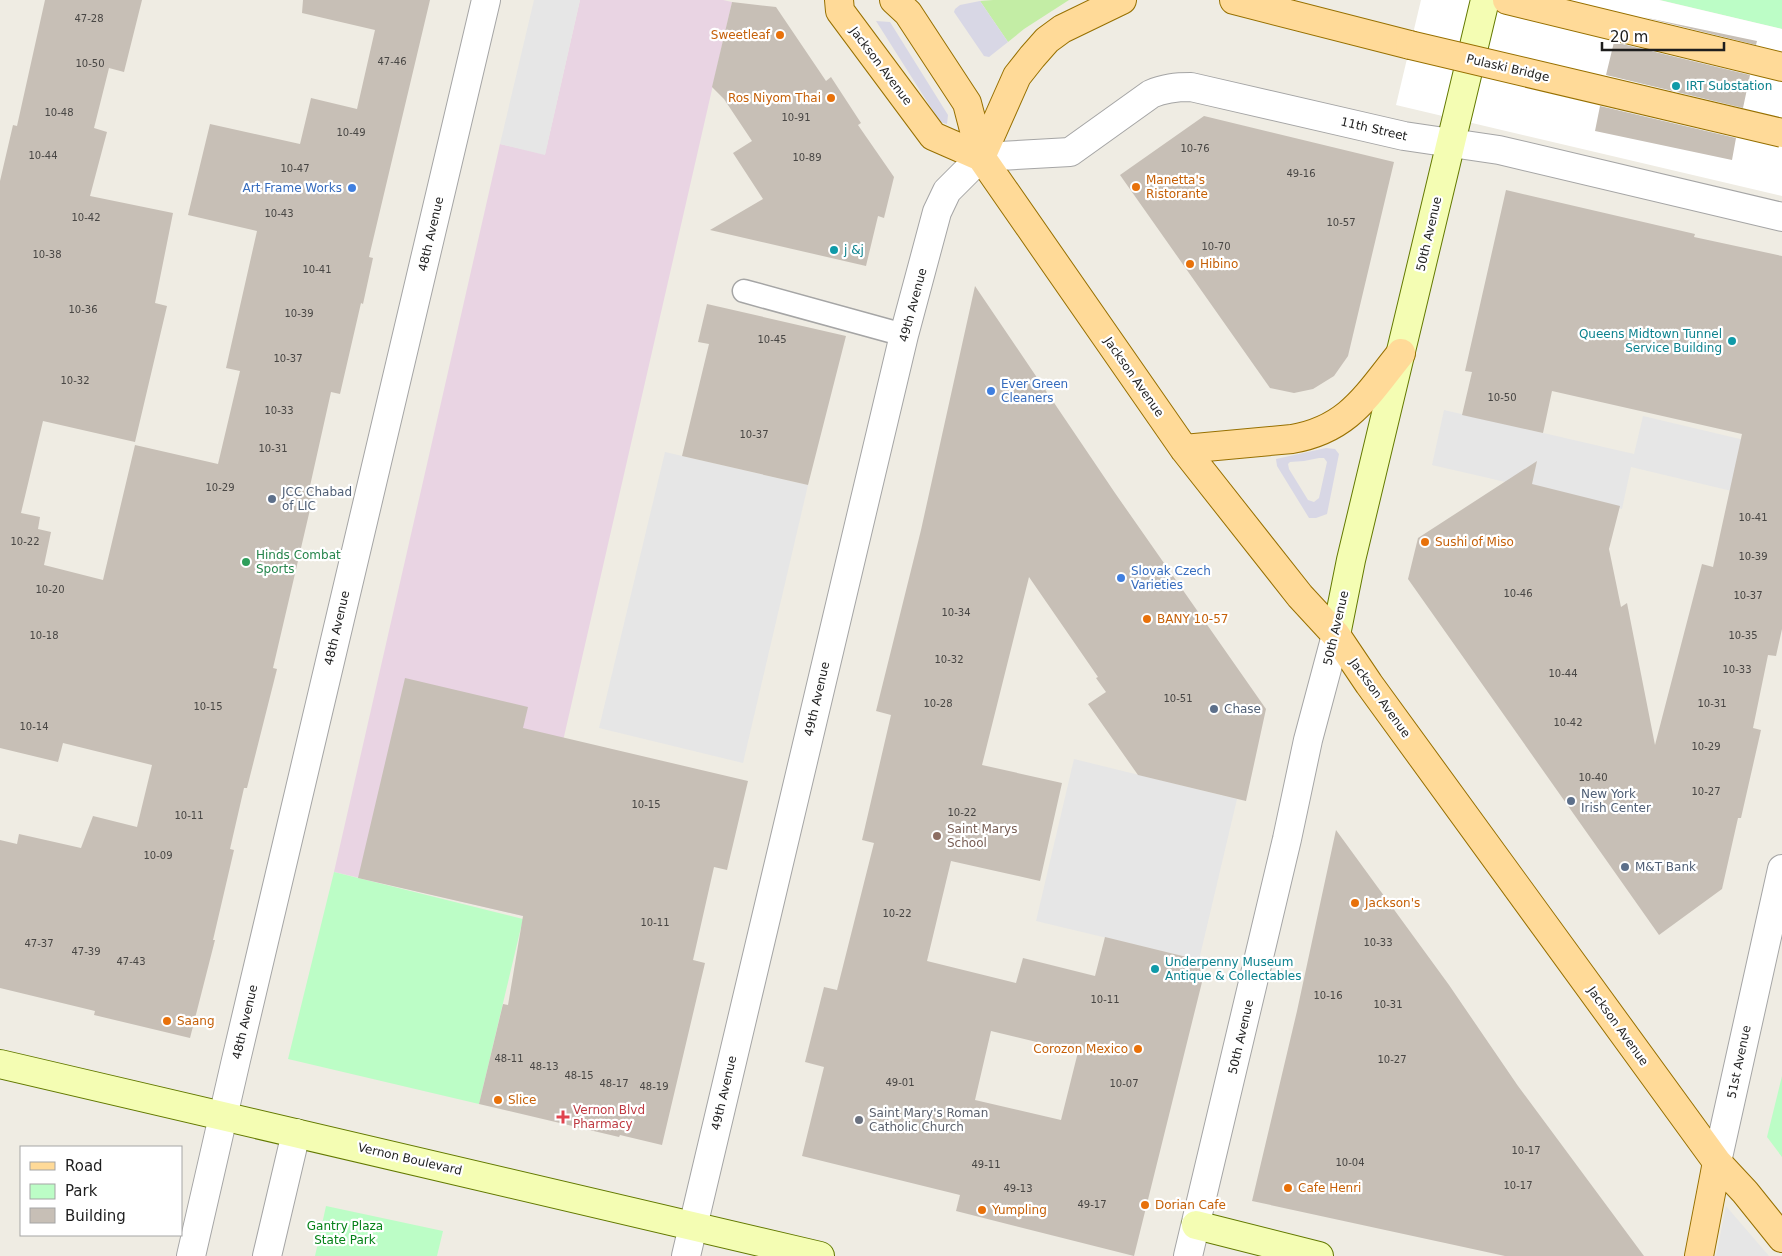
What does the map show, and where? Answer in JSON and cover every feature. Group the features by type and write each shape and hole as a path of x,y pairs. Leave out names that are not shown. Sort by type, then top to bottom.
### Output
{"main road":[{"name":"Jackson Avenue","path":"839,0 840,11 933,136 981,157"},
{"name":"Jackson Avenue","path":"894,0 908,13 967,103 981,157 1184,449 1300,596 1336,635 1369,684 1717,1162 1745,1192 1782,1238"},
{"path":"981,157 1017,76 1047,40 1062,29 1122,0"},
{"name":"Pulaski Bridge","path":"1234,0 1410,45 1782,133"},
{"name":"50th Avenue","path":"1336,635 1351,560 1485,0"},
{"path":"1507,0 1782,67"},
{"path":"1184,449 1292,439 1309,436 1324,430 1337,424 1360,404 1401,353"},
{"name":"Vernon Boulevard","path":"0,1064 820,1256"},
{"name":"51st Avenue","path":"1699,1256 1717,1162"},
{"path":"1196,1226 1319,1256"}],"street":[{"name":"48th Avenue","path":"191,1256 486,0"},
{"name":"11th Street","path":"981,157 1070,152 1139,101 1161,89 1176,87 1206,90 1404,136 1499,150 1782,216"},
{"name":"49th Avenue","path":"686,1256 904,335 937,212 947,191 981,157"},
{"name":"50th Avenue","path":"1188,1256 1287,839 1308,740 1336,635"},
{"name":"51st Avenue","path":"1717,1162 1782,870"},
{"path":"268,1256 296,1132"}],"lane":[{"path":"744,292 904,335"}],"shaded area":[{"path":"534,0 580,0 545,155 500,144"},
{"path":"580,0 723,0 732,2 523,916 334,872 500,144 545,154"},
{"path":"980,1 1008,42 989,57 984,56 954,12 960,5"},
{"path":"876,21 890,22 948,115 947,124 940,122"},
{"path":"1444,410 1634,454 1643,416 1782,449 1782,503 1631,467 1622,509 1432,465"},
{"path":"1326,448 1335,449 1339,454 1327,514 1316,518 1309,518 1277,466 1276,459","holes":["1324,458 1327,462 1319,498 1314,502 1308,500 1289,469 1288,464 1290,462"]},
{"path":"665,452 808,485 743,763 599,728"},
{"path":"1074,759 1237,799 1199,960 1036,921"},
{"path":"1726,1206 1769,1256 1716,1256"}],"green space":[{"path":"1069,0 1024,29 1008,42 980,1"},
{"path":"1660,0 1782,0 1782,29"},
{"path":"334,872 523,919 479,1104 288,1059"},
{"path":"1782,1076 1782,1157 1767,1137"},
{"name":"Gantry Plaza State Park","path":"326,1206 443,1231 437,1256 315,1256"}],"pier":[{"path":"1421,0 1659,0 1782,29 1782,196 1396,105"}],"building":[{"path":"45,0 142,0 124,72 109,68 94,128 107,132 90,196 173,213 155,303 167,306 135,442 43,421 21,513 40,517 38,529 51,532 44,565 103,580 135,445 218,464 240,371 226,368 257,231 188,215 210,124 300,144 311,98 357,109 375,30 302,13 303,0 430,0 369,257 373,258 363,304 361,303 340,394 331,392 310,486 315,488 273,668 277,669 247,788 244,788 230,849 234,850 213,940 215,940 190,1038 94,1015 95,1011 0,988 0,840 17,844 19,834 81,848 93,816 137,827 152,765 63,743 58,762 0,748 0,181 13,125 17,126"},
{"path":"732,2 776,7 826,81 831,77 861,123 858,125 894,177 884,218 878,216 866,266 710,230 763,199 733,153 752,141 724,99 712,87"},
{"path":"1643,17 1757,41 1756,45"},
{"path":"1614,42 1750,75 1743,108 1606,75"},
{"path":"1600,106 1736,138 1732,160 1595,131"},
{"path":"1204,116 1394,162 1348,356 1334,376 1313,389 1294,393 1270,388 1120,175"},
{"path":"1506,190 1695,234 1694,237 1782,256 1782,629 1776,656 1768,655 1753,728 1761,730 1741,818 1738,818 1722,889 1659,935 1408,579 1418,538 1537,461 1532,484 1620,506 1609,549 1621,607 1627,603 1655,745 1702,564 1713,567 1742,434 1552,391 1543,433 1462,415 1472,372 1465,371"},
{"path":"975,286 1115,493 1266,709 1246,801 1138,775 1088,704 1106,692 1096,678 1098,677 1029,577 982,765 1062,783 1040,881 951,861 927,961 1016,983 1023,958 1095,976 1105,937 1207,962 1134,1256 956,1211 960,1195 802,1156 824,1067 805,1062 824,987 837,990 874,843 862,840 891,715 876,711 921,530","holes":["991,1031 1078,1052 1061,1120 975,1100"]},
{"path":"707,304 846,336 808,485 682,456 709,344 698,342"},
{"path":"405,678 528,707 523,728 748,781 727,870 714,867 693,960 705,963 662,1145 620,1135 619,1137 479,1104 503,1004 508,1005 523,916 358,878"},
{"path":"1336,830 1449,985 1518,1086 1644,1256 1505,1256 1252,1201 1297,1011"}],"place":[{"name":"Sweetleaf","path":"780,35"},
{"name":"IRT Substation","path":"1676,86"},
{"name":"Ros Niyom Thai","path":"831,98"},
{"name":"Manetta's Ristorante","path":"1136,187"},
{"name":"Art Frame Works","path":"352,188"},
{"name":"j &j","path":"834,250"},
{"name":"Hibino","path":"1190,264"},
{"name":"Queens Midtown Tunnel Service Building","path":"1732,341"},
{"name":"Ever Green Cleaners","path":"991,391"},
{"name":"JCC Chabad of LIC","path":"272,499"},
{"name":"Sushi of Miso","path":"1425,542"},
{"name":"Hinds Combat Sports","path":"246,562"},
{"name":"Slovak Czech Varieties","path":"1121,578"},
{"name":"BANY 10-57","path":"1147,619"},
{"name":"Chase","path":"1214,709"},
{"name":"New York Irish Center","path":"1571,801"},
{"name":"Saint Marys School","path":"937,836"},
{"name":"M&T Bank","path":"1625,867"},
{"name":"Jackson's","path":"1355,903"},
{"name":"Underpenny Museum Antique & Collectables","path":"1155,969"},
{"name":"Saang","path":"167,1021"},
{"name":"Corozon Mexico","path":"1138,1049"},
{"name":"Slice","path":"498,1100"},
{"name":"Vernon Blvd Pharmacy","path":"563,1117"},
{"name":"Saint Mary's Roman Catholic Church","path":"859,1120"},
{"name":"Cafe Henri","path":"1288,1188"},
{"name":"Dorian Cafe","path":"1145,1205"},
{"name":"Yumpling","path":"982,1210"}]}
